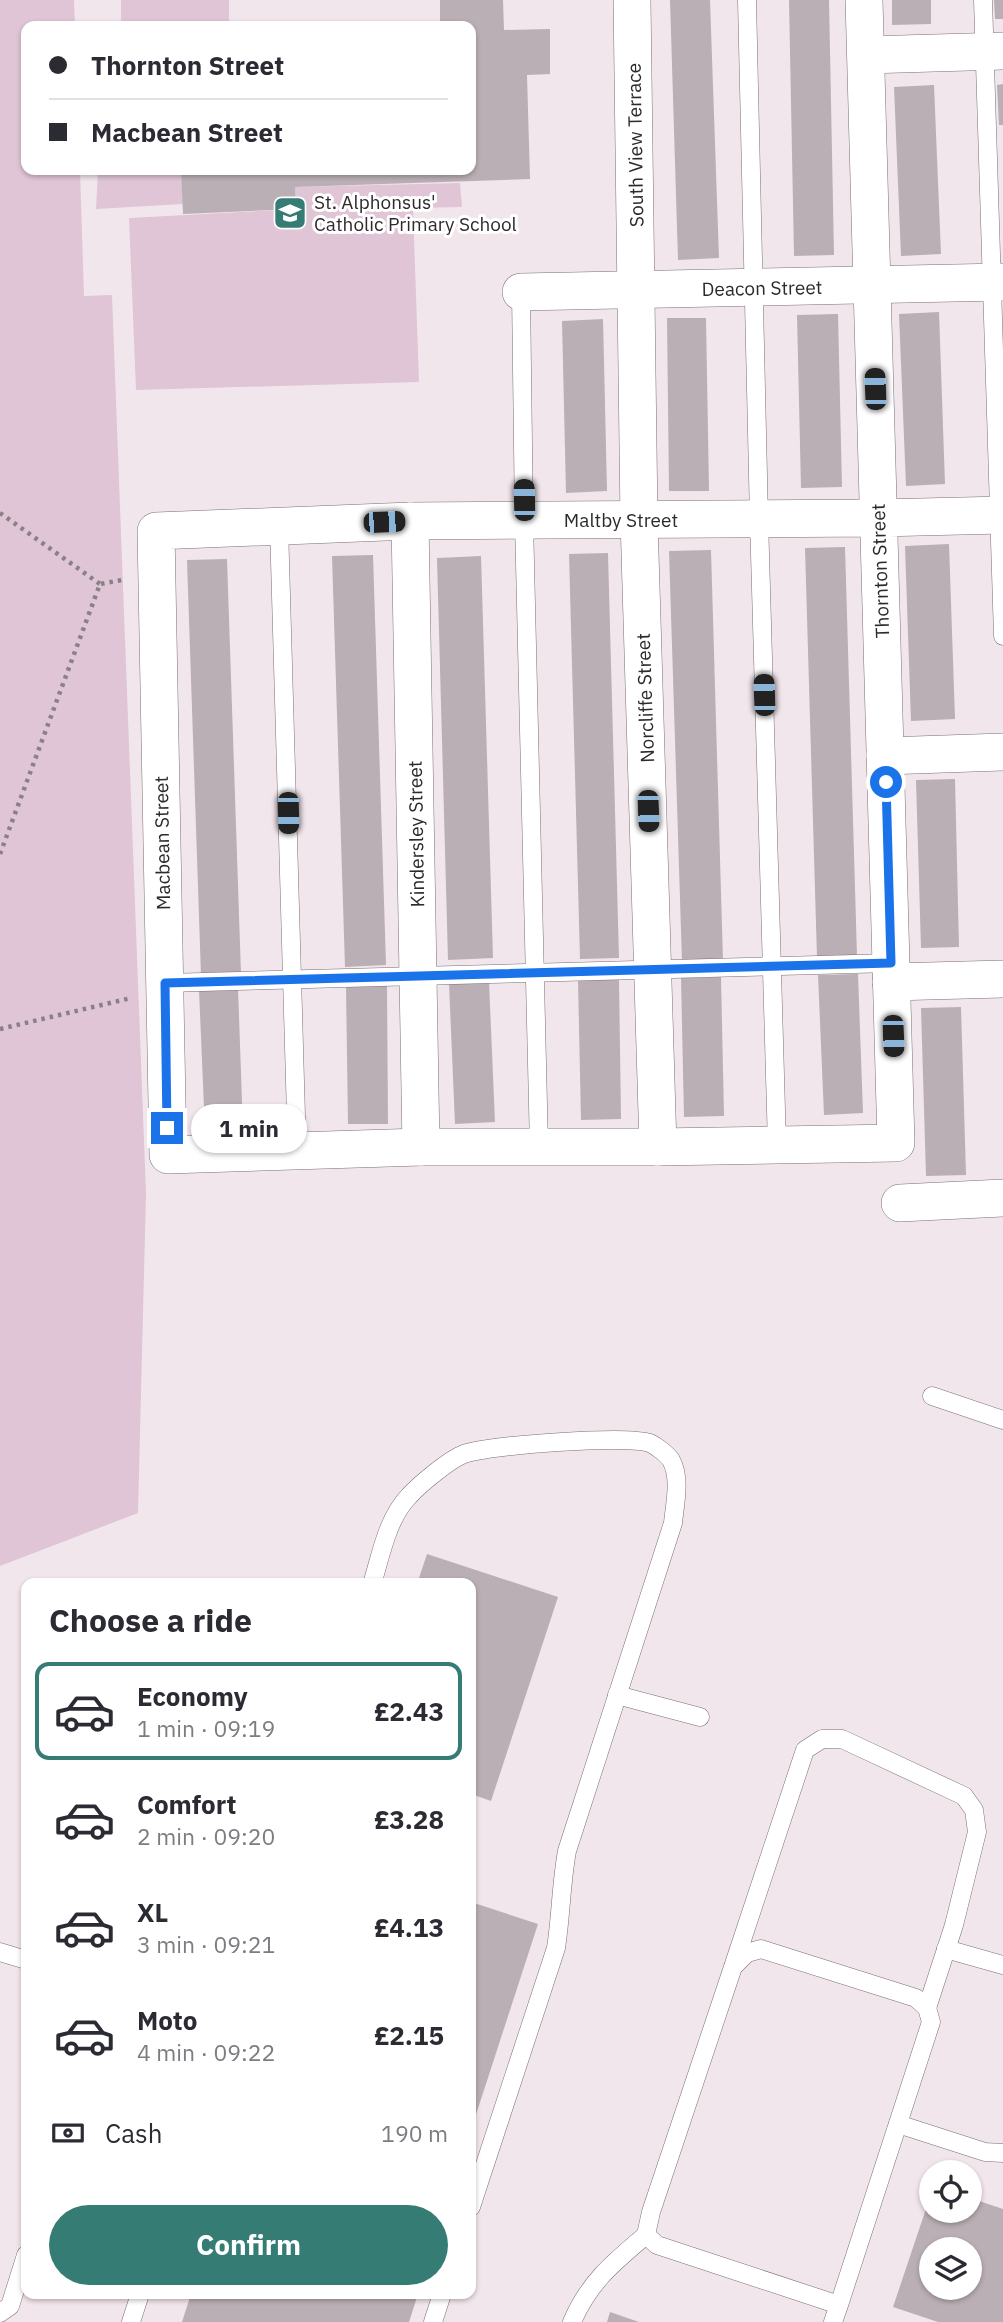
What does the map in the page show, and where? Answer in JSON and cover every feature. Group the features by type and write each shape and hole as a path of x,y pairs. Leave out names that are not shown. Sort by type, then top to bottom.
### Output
{"street":[{"name":"South View Terrace","path":"632,0 637,291"},
{"name":"Thornton Street","path":"777,1145 896,1143 864,0"},
{"path":"866,55 993,51"},
{"name":"Deacon Street","path":"520,292 997,282"},
{"name":"Norcliffe Street","path":"637,291 639,520 658,1147"},
{"name":"Maltby Street","path":"156,531 410,522 1001,515"},
{"name":"Kindersley Street","path":"410,522 421,1147"},
{"name":"Macbean Street","path":"156,531 168,1155 298,1151"},
{"path":"885,756 1003,752"},
{"path":"891,973 1003,979"},
{"path":"298,1151 421,1147 777,1145"},
{"path":"900,1203 1003,1198"}],"lane":[{"path":"747,0 777,1145"},
{"path":"983,0 993,51 1003,636"},
{"path":"520,292 539,1147"},
{"path":"279,526 298,1151"},
{"path":"165,986 292,979 772,966 891,973"},
{"path":"932,1396 1003,1420"},
{"path":"374,1578 390,1525 407,1498 462,1454 506,1446 626,1440 650,1444 672,1461 677,1485 673,1523 567,1852 561,1883 561,1919 556,1948 476,2192"},
{"path":"617,1695 699,1717"},
{"path":"572,2322 580,2302 601,2273 646,2235 651,2212 805,1750 822,1739 842,1739 964,1796 974,1810 977,1832 954,1925 927,2008"},
{"path":"646,2235 657,2245 836,2314 931,2022 927,2008 916,1997 761,1949 747,1953 733,1967"},
{"path":"946,1949 1003,1965"},
{"path":"0,1952 21,1958"},
{"path":"898,2124 985,2152 1003,2153"},
{"path":"0,2313 10,2306 21,2271"},
{"path":"131,2322 139,2299"},
{"path":"433,2322 440,2299"}],"path":[{"path":"0,513 100,584 157,574"},
{"path":"0,855 100,584"},
{"path":"0,1029 165,986"}],"shaded area":[{"path":"0,0 74,0 75,21 21,21 21,175 80,175 84,296 112,295 146,1194 138,1513 0,1566"},
{"path":"121,0 229,0 229,21 121,21"},
{"path":"98,175 181,175 183,204 96,209"},
{"path":"460,183 462,207 413,208 419,382 136,390 129,218 296,209 295,187"}],"building":[{"path":"440,0 503,0 504,30 550,29 550,74 527,75 530,179 295,187 296,209 183,214 181,175 476,175 476,21 440,21"},
{"path":"670,0 710,0 719,258 678,260"},
{"path":"789,0 829,0 834,255 794,256"},
{"path":"892,0 931,0 931,24 892,25"},
{"path":"994,0 1003,0 1003,19 995,19"},
{"path":"1003,84 1003,125 999,125 997,85"},
{"path":"934,85 941,254 901,256 894,87"},
{"path":"939,312 945,484 906,486 899,314"},
{"path":"838,314 842,487 801,488 797,315"},
{"path":"667,318 706,318 709,491 669,491"},
{"path":"603,319 607,491 566,493 562,321"},
{"path":"949,544 955,719 911,721 905,546"},
{"path":"845,547 857,956 817,958 805,548"},
{"path":"711,550 723,961 682,962 669,551"},
{"path":"608,553 619,958 580,959 569,554"},
{"path":"373,555 386,965 345,967 332,556"},
{"path":"481,556 493,958 448,960 437,558"},
{"path":"227,559 241,974 201,976 187,560"},
{"path":"955,779 959,947 921,948 916,780"},
{"path":"858,974 863,1113 824,1115 818,975"},
{"path":"721,977 724,1116 684,1117 681,978"},
{"path":"619,979 621,1119 581,1120 578,980"},
{"path":"489,982 495,1122 455,1124 449,984"},
{"path":"387,985 388,1124 348,1124 346,986"},
{"path":"238,988 243,1130 205,1131 199,990"},
{"path":"961,1007 966,1175 926,1176 921,1008"},
{"path":"427,1554 558,1597 491,1801 476,1796 476,1578 419,1578"},
{"path":"476,1904 538,1924 476,2115"},
{"path":"982,2202 1003,2209 1003,2322 938,2322 893,2307 921,2223 982,2223"},
{"path":"189,2299 416,2299 409,2322 182,2322"},
{"path":"610,2312 639,2322 607,2322"}],"place":[{"name":"St. Alphonsus' Catholic Primary School","path":"290,213"}],"route":[{"path":"167,1128 165,983 891,963 886,782"}]}
